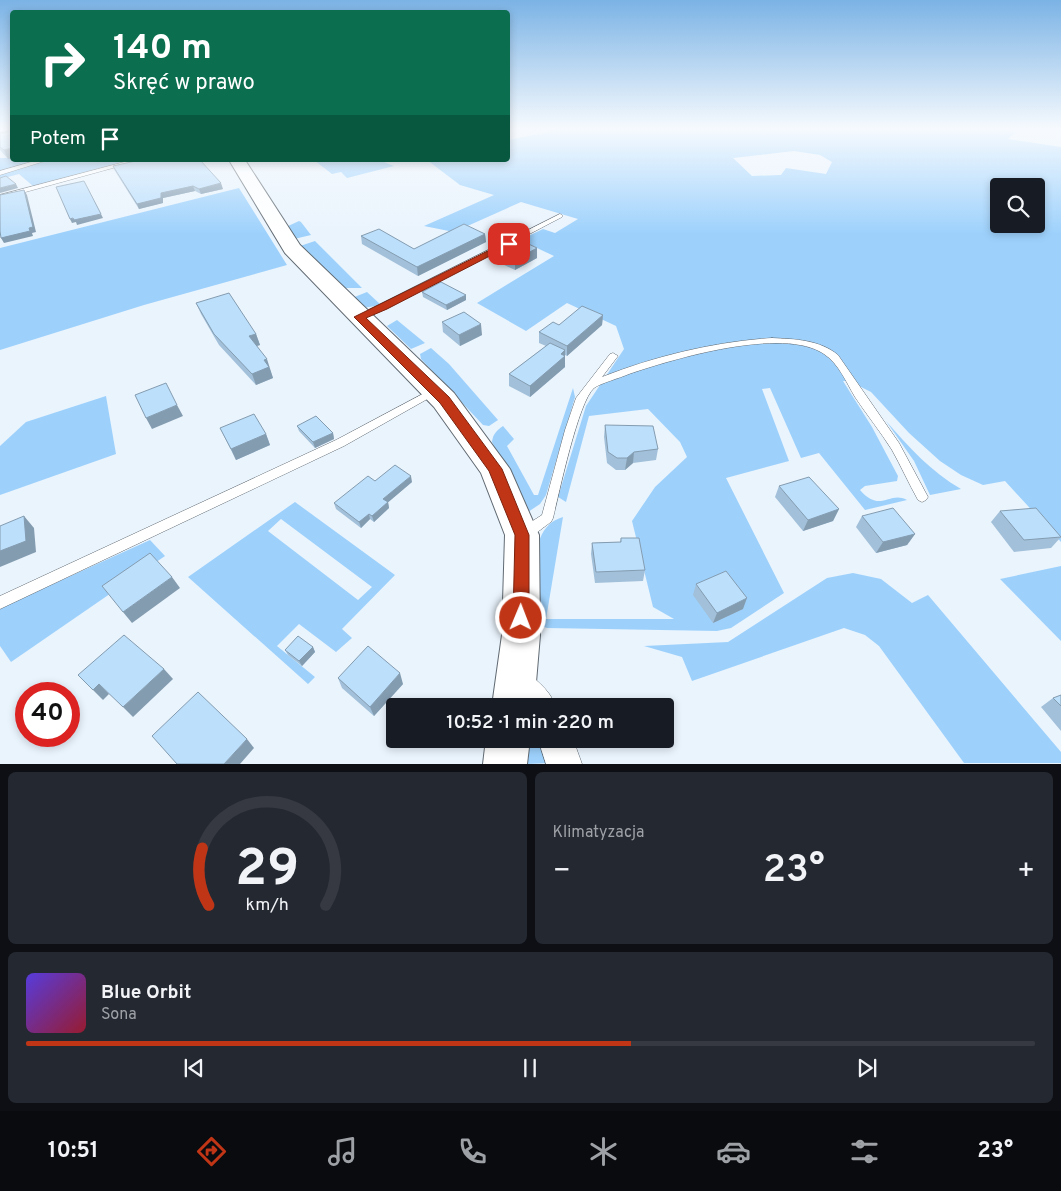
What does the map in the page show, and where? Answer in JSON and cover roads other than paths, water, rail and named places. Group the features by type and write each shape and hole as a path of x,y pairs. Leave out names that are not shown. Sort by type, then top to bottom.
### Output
{"street":[{"path":"239,164 292,249 435,390 495,469 522,535 521,635 514,695"},
{"path":"504,764 507,748"},
{"path":"559,748 564,764"}],"lane":[{"path":"0,172 31,164"},
{"path":"0,197 125,164"},
{"path":"359,317 383,307 560,216"},
{"path":"592,385 631,368 732,344 764,340 789,340 825,350 847,372 857,392 896,447 922,497"},
{"path":"522,535 547,518 570,430 581,398 613,356"},
{"path":"0,603 340,443 435,390"}]}
